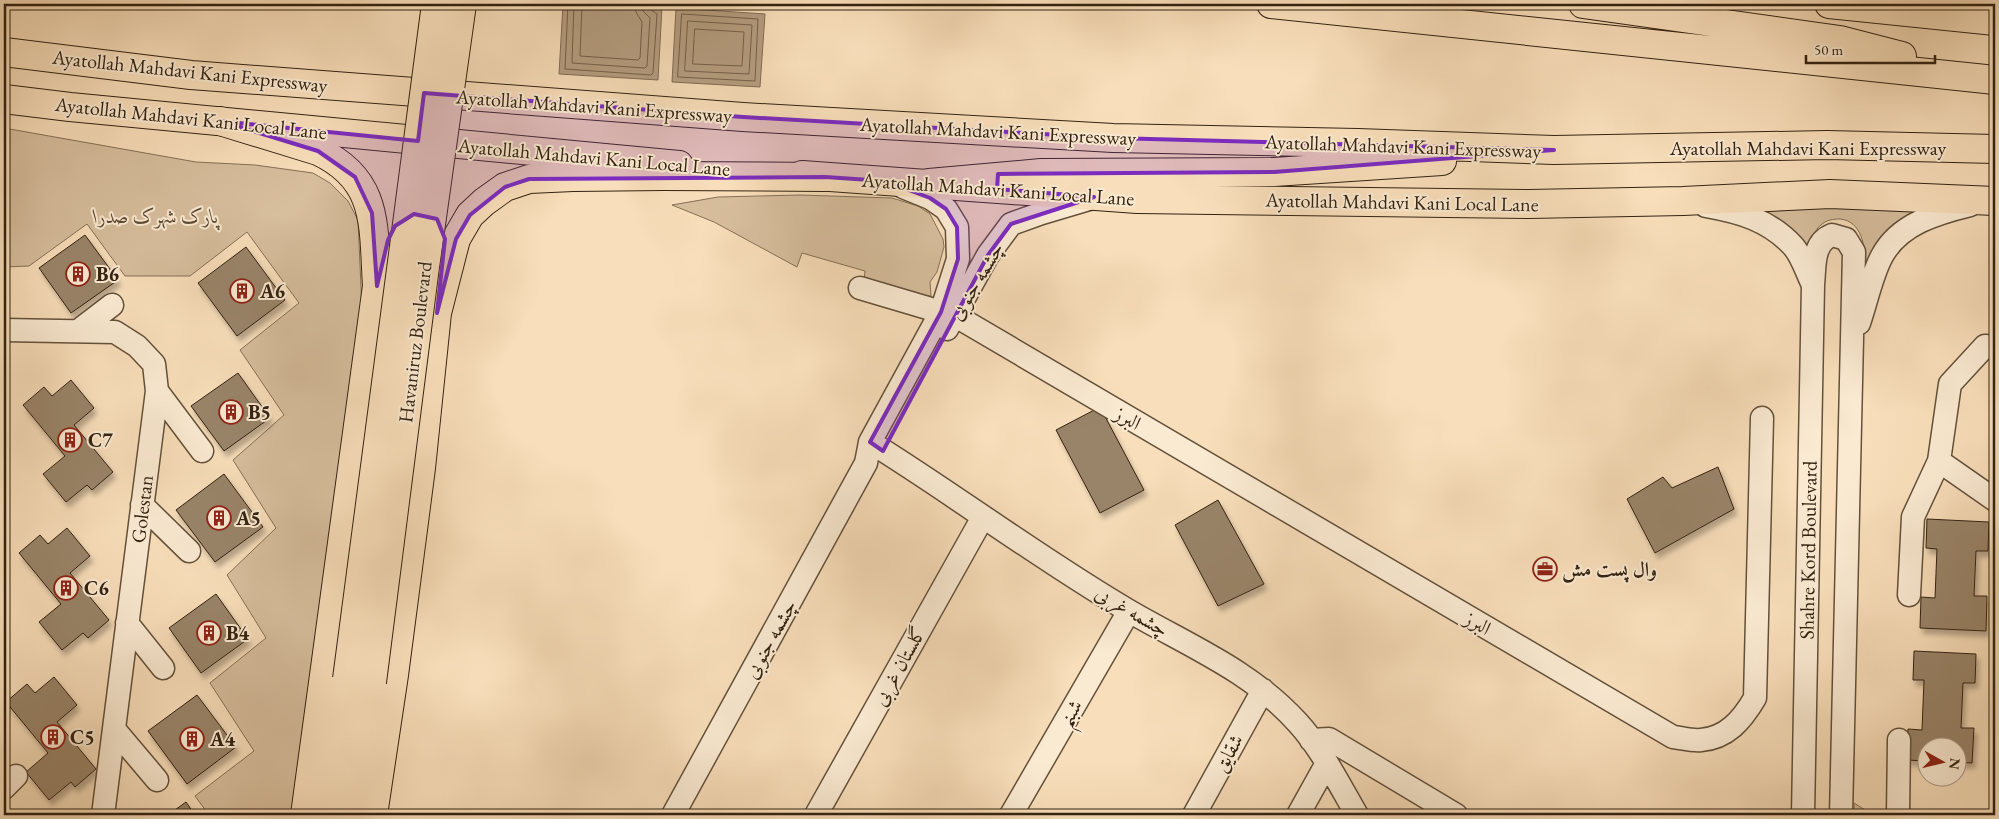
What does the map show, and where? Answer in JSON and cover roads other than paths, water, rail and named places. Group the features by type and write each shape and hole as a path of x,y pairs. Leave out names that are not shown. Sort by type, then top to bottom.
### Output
{"main road":[{"name":"Havaniruz Boulevard","path":"359,680 436,4"},
{"name":"Havaniruz Boulevard","path":"359,680 424,274 462,4"},
{"path":"1271,4 1992,80"},
{"path":"1583,4 1840,40 1992,80"},
{"path":"1829,4 1995,21"},
{"name":"Ayatollah Mahdavi Kani Expressway","path":"4,52 190,75 744,117 1113,138 1358,143 1554,150 1827,145 1995,150"},
{"name":"Ayatollah Mahdavi Kani Local Lane","path":"4,99 604,159 1094,197 1529,204 1683,201 1830,194 1993,200"},
{"path":"220,121 318,151 340,163 355,177 366,196 372,213 378,286"},
{"path":"929,183 1042,173 1274,172 1404,164 1554,150"},
{"path":"437,313 456,239 470,215 505,187 529,179 573,176 825,177"},
{"path":"305,815 378,286 388,240 396,226 404,217 414,214 425,214 437,219 443,229 445,239 414,517 394,675 373,815"},
{"path":"329,815 359,680"},
{"path":"355,815 359,680"}],"street":[{"path":"1969,4 1995,12"},
{"name":"چشمه جنوبی","path":"885,181 930,198 946,208 957,227 958,259 948,314"},
{"name":"چشمه جنوبی","path":"673,815 948,314 1011,224 1094,197"},
{"path":"1852,342 1881,256 1894,239 1911,226 1941,212 1993,200"},
{"path":"1683,201 1732,211 1762,221 1794,247 1813,285"},
{"name":"Shahre Kord Boulevard","path":"1803,815 1813,285 1816,249 1820,243 1832,235 1846,239 1854,252 1842,815"},
{"name":"البرز","path":"860,288 948,314 1673,737 1700,740 1727,733 1748,710 1755,698 1762,418"},
{"path":"78,331 112,305"},
{"name":"Golestan","path":"4,330 115,332 137,346 154,364 157,391 103,815"},
{"path":"1908,596 1913,517 1939,461 1950,384 1985,346 1995,348"},
{"path":"157,391 202,451"},
{"name":"چشمه غربی","path":"873,452 983,517 1129,611 1220,660 1263,690 1299,724 1327,763 1357,815"},
{"path":"1939,461 1995,500"},
{"path":"142,505 190,551"},
{"name":"گلستان غربی","path":"816,815 983,517"},
{"name":"شبنم","path":"1011,815 1129,611"},
{"path":"127,623 163,668"},
{"name":"شقایق","path":"1194,815 1263,690"},
{"path":"114,729 157,780"},
{"path":"1311,740 1329,740 1456,815"},
{"path":"1898,815 1899,740"},
{"path":"1298,815 1327,763"}],"water":[{"path":"563,4 614,4 662,7 658,80 559,74"},
{"path":"676,8 765,14 760,87 672,82"}],"place":[{"name":"B6","path":"78,274"},
{"name":"A6","path":"242,291"},
{"name":"B5","path":"231,412"},
{"name":"C7","path":"70,440"},
{"name":"A5","path":"219,518"},
{"name":"وال پست مش","path":"1545,569"},
{"name":"C6","path":"66,588"},
{"name":"B4","path":"209,633"},
{"name":"C5","path":"53,737"},
{"name":"A4","path":"192,739"}],"park label":[{"name":"پارک شهرک صدرا","path":"156,216"}]}
